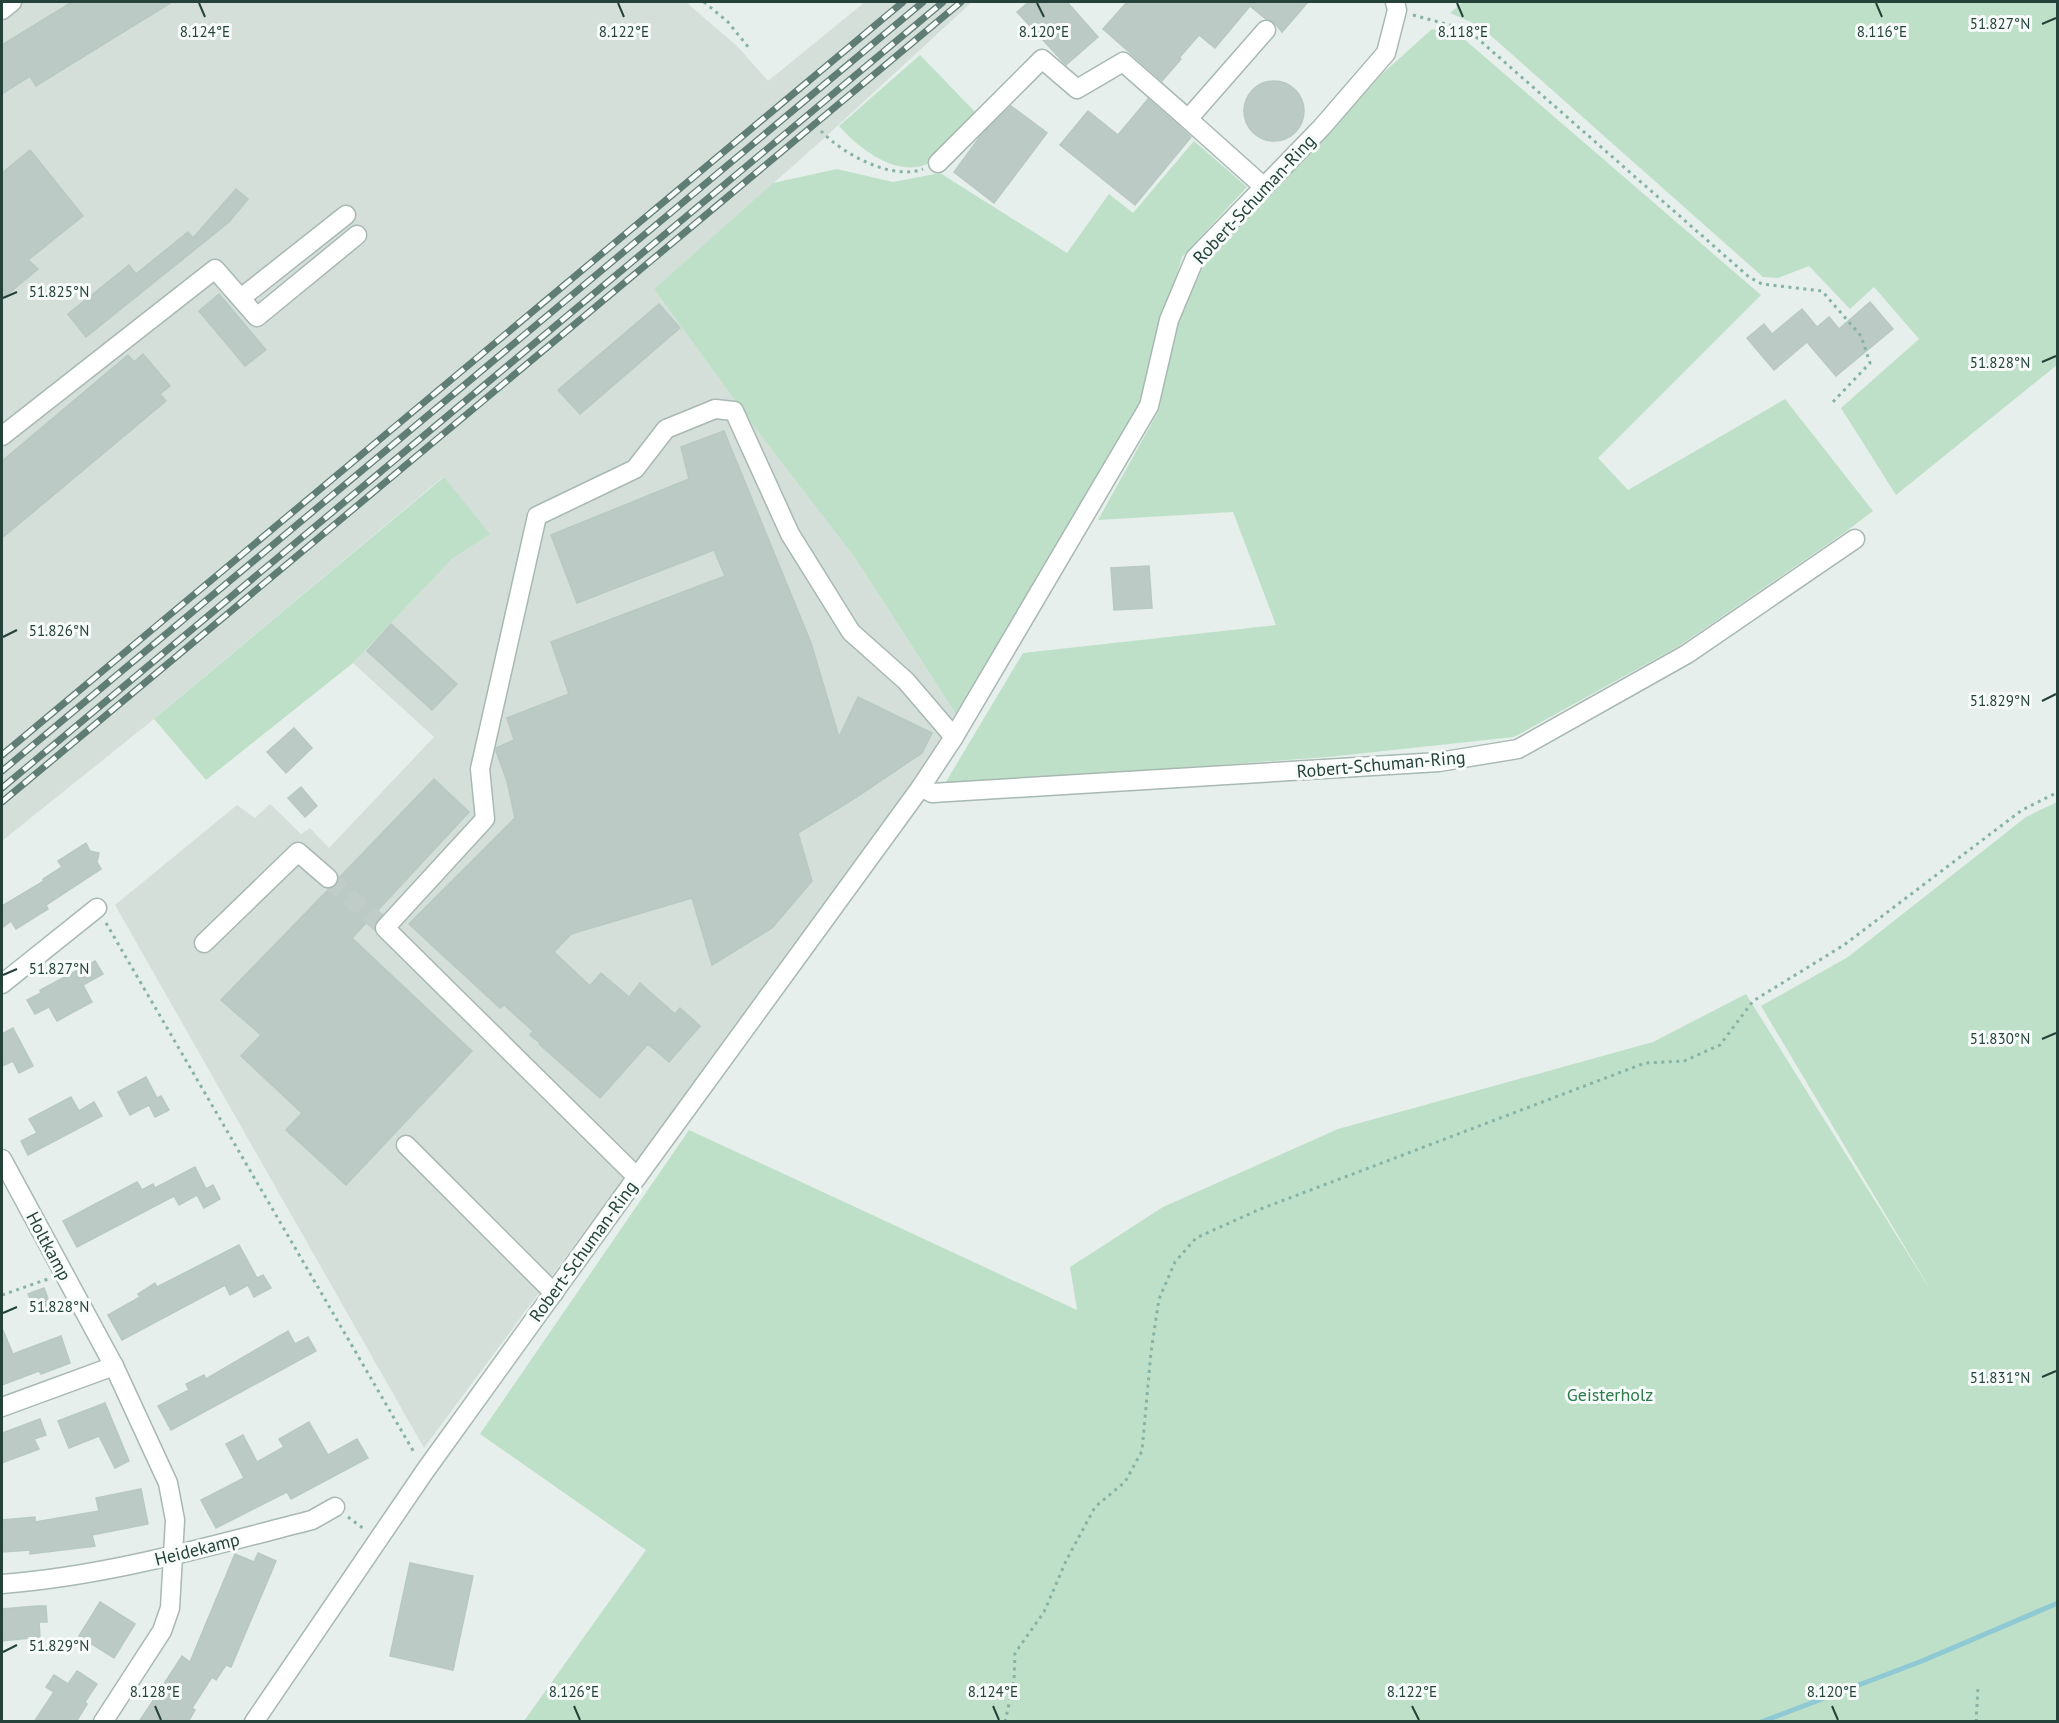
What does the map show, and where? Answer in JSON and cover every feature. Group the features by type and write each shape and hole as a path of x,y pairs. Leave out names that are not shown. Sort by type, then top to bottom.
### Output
{"street":[{"path":"2,9 12,2"},
{"name":"Robert-Schuman-Ring","path":"254,1722 425,1471 921,787 954,737 1149,406 1169,320 1195,258 1322,127 1386,53 1396,6"},
{"path":"1188,118 1266,30"},
{"path":"938,163 1042,59 1077,88 1123,62 1264,187"},
{"path":"241,298 346,214"},
{"path":"2,436 215,269 257,317 357,235"},
{"path":"637,1177 385,928 485,819 480,769 537,516 635,469 666,429 715,409 734,411 790,534 851,632 906,681 954,737"},
{"name":"Robert-Schuman-Ring","path":"921,787 932,794 1439,762 1518,749 1687,654 1855,539"},
{"path":"204,943 298,852 328,878"},
{"path":"2,984 97,908"},
{"path":"406,1145 554,1293"},
{"name":"Holtkamp","path":"2,1159 114,1366 168,1483 175,1520 170,1608 162,1631 103,1722"},
{"path":"2,1407 114,1366"},
{"name":"Heidekamp","path":"2,1584 141,1564 312,1520 334,1507"}],"path":[{"path":"704,2 728,22 749,48"},
{"path":"1396,6 1468,30 1749,277 1762,284 1822,291 1861,336 1870,363 1830,405"},
{"path":"821,132 833,143 880,169 914,173 938,163"},
{"path":"1005,1722 1014,1681 1015,1653 1044,1612 1071,1550 1095,1507 1125,1482 1142,1450 1151,1352 1159,1299 1175,1262 1196,1238 1269,1206 1645,1062 1684,1061 1720,1045 1753,1001 1844,945 2022,810 2058,792"},
{"path":"97,908 425,1471"},
{"path":"2,1295 63,1273"},
{"path":"334,1507 378,1539"},
{"path":"1976,1722 1978,1688"}],"shaded area":[{"path":"2,2 686,2 738,47 768,81 865,2 972,2 820,142 654,289 749,420 855,558 956,714 885,826 424,1448 115,905 237,805 255,818 270,804 301,834 310,828 329,848 434,737 353,663 452,559 489,534 443,477 154,719 2,841"}],"green space":[{"path":"1463,2 2057,2 2057,365 1896,495 1841,408 1919,339 1874,287 1850,309 1809,266 1778,278 1763,277 1480,26 1450,13"},
{"path":"1432,29 1464,39 1761,295 1598,458 1628,490 1785,399 1873,511 1679,646 1514,737 1328,757 944,785 1023,653 1276,625 1233,512 1098,520 1159,410 1178,321 1204,265 1382,74"},
{"path":"920,55 979,116 936,159 924,165 897,166 871,154 839,126"},
{"path":"1194,141 1247,187 1182,257 1140,404 956,714 855,558 749,420 654,289 773,183 837,169 893,182 940,173 1067,253 1109,194 1133,213"},
{"path":"444,477 490,534 452,559 353,663 206,780 154,719"},
{"name":"Geisterholz","path":"2057,802 2057,1721 524,1721 646,1550 480,1434 689,1130 1077,1310 1070,1267 1163,1207 1338,1129 1653,1042 1746,994 1933,1294 1761,1006 1848,957 2026,817"}],"building":[{"path":"72,2 172,2 36,86 30,76 2,94 2,45"},
{"path":"1029,2 1067,2 1098,37 1066,65 1017,12"},
{"path":"1127,2 1308,2 1282,32 1273,21 1266,19 1250,6 1215,48 1199,35 1162,81 1103,29"},
{"path":"1274,81 1291,86 1299,94 1304,111 1299,128 1291,136 1274,141 1257,136 1249,128 1244,111 1249,94 1257,86"},
{"path":"1148,99 1191,137 1135,205 1060,145 1088,111 1118,135"},
{"path":"1011,106 1047,133 994,203 954,172 982,134"},
{"path":"30,150 83,216 28,260 38,269 2,299 2,173"},
{"path":"236,189 248,199 229,222 86,337 68,314 129,265 136,274 188,232 193,238"},
{"path":"219,294 266,350 245,366 199,311"},
{"path":"1870,302 1893,329 1836,376 1807,342 1774,370 1747,338 1764,324 1772,334 1802,309 1817,327 1829,317 1839,329"},
{"path":"659,304 680,328 580,414 558,390"},
{"path":"143,354 170,386 160,394 166,401 2,538 2,461 128,355 134,362"},
{"path":"724,431 811,643 839,737 858,697 932,733 922,753 798,833 812,881 772,928 712,965 692,898 571,934 554,952 590,986 601,973 629,997 640,983 675,1014 680,1008 700,1026 669,1062 648,1044 600,1098 530,1035 533,1031 504,1005 500,1008 409,924 515,818 507,781 496,748 514,740 507,718 569,694 551,642 725,576 714,550 577,603 551,535 689,479 681,447"},
{"path":"1149,566 1152,608 1114,610 1111,568"},
{"path":"391,624 457,684 432,710 367,651"},
{"path":"294,728 312,748 286,773 267,752"},
{"path":"434,779 469,812 352,938 472,1051 346,1185 286,1130 302,1113 241,1056 261,1035 221,1000 329,889 336,886 339,878"},
{"path":"301,787 317,806 305,817 288,798"},
{"path":"86,843 90,851 99,853 97,862 101,869 46,905 48,909 16,929 11,921 2,928 2,906 44,881 43,879 62,867 58,861"},
{"path":"95,961 103,974 83,985 92,1002 57,1021 49,1007 35,1014 27,1000 41,993 40,990"},
{"path":"13,1028 33,1066 19,1073 13,1061 2,1066 2,1034"},
{"path":"146,1077 157,1098 161,1096 169,1110 155,1117 149,1105 130,1115 118,1092"},
{"path":"71,1097 79,1111 94,1102 102,1116 28,1155 21,1141 37,1133 29,1119"},
{"path":"195,1167 206,1189 213,1185 220,1199 204,1208 197,1195 179,1205 174,1196 77,1247 63,1221 137,1182 142,1190 153,1184 155,1188"},
{"path":"239,1245 257,1278 263,1275 271,1288 254,1297 248,1285 230,1295 225,1285 122,1340 108,1315 140,1297 138,1294 155,1283 157,1287"},
{"path":"44,1288 50,1304 35,1310 28,1294"},
{"path":"2,1328 13,1354 61,1336 70,1363 41,1374 39,1371 2,1385"},
{"path":"288,1331 295,1344 308,1337 316,1351 171,1430 158,1406 189,1390 186,1384 204,1375 206,1379"},
{"path":"105,1403 129,1461 115,1468 99,1436 69,1448 58,1421"},
{"path":"40,1419 46,1435 34,1439 39,1449 2,1463 2,1433"},
{"path":"309,1422 328,1455 357,1439 368,1458 291,1499 287,1492 216,1528 201,1500 244,1478 226,1444 243,1435 257,1462 284,1447 279,1439"},
{"path":"141,1489 148,1524 92,1535 95,1546 30,1554 30,1550 2,1552 2,1520 35,1517 35,1522 99,1511 96,1498"},
{"path":"258,1553 276,1561 231,1667 226,1665 216,1680 212,1677 192,1708 195,1710 188,1722 139,1722 182,1656 190,1662 235,1554 254,1562"},
{"path":"410,1563 473,1576 453,1670 390,1656"},
{"path":"100,1602 135,1624 114,1658 79,1636"},
{"path":"46,1606 47,1622 39,1622 40,1637 2,1641 2,1609"},
{"path":"77,1671 97,1684 76,1722 34,1722 54,1692 46,1687 54,1675 68,1684"}],"waterway":[{"path":"1761,1722 1922,1661 2058,1603"}],"tunnel":[{"path":"328,878 385,928"}],"railway":[{"path":"2,755 903,2"},
{"path":"2,771 923,2"},
{"path":"2,788 943,2"},
{"path":"2,802 961,2"}]}
